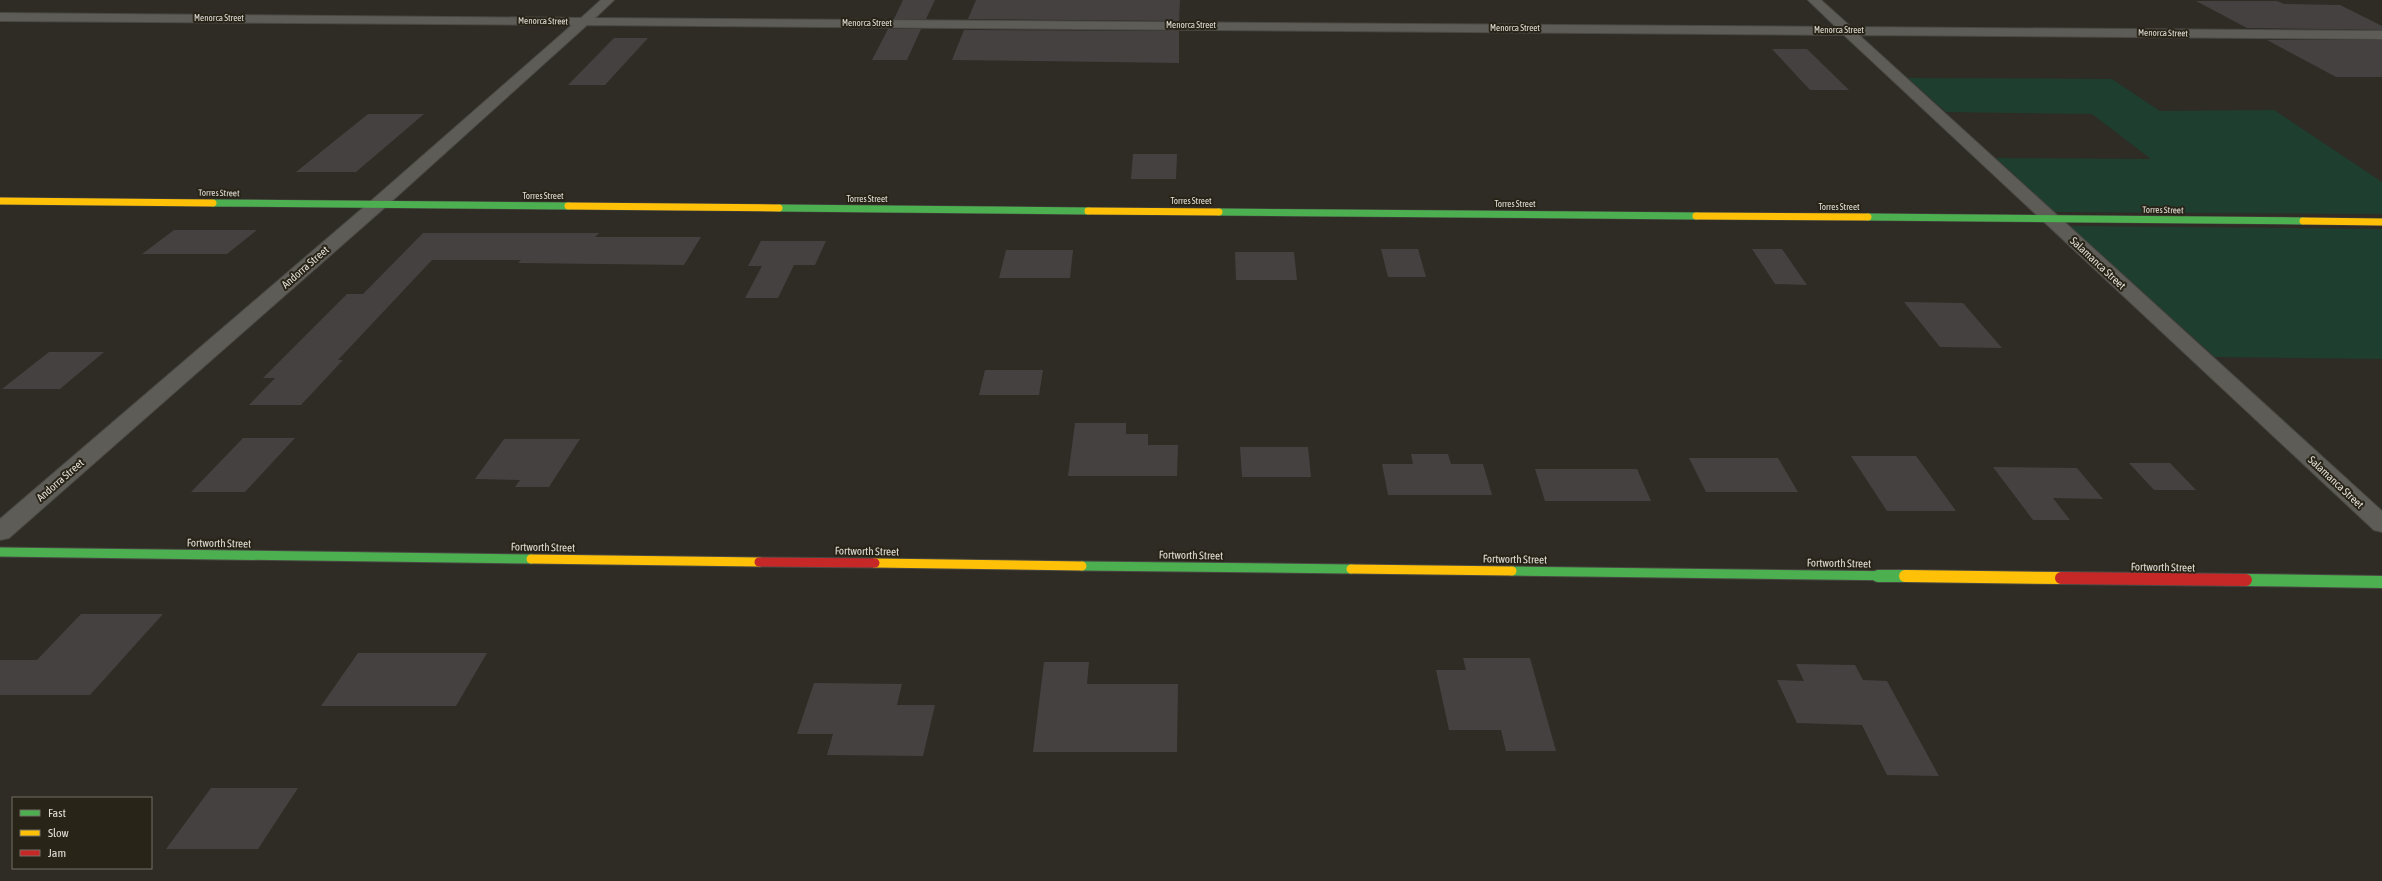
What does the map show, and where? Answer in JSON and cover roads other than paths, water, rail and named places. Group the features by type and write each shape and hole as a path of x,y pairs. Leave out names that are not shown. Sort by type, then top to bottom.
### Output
{"street":[{"name":"Andorra Street","path":"0,532 377,205 608,0"},
{"name":"Salamanca Street","path":"1814,0 2382,524"},
{"name":"Menorca Street","path":"0,17 2382,35"},
{"name":"Torres Street","path":"0,201 2382,222"},
{"name":"Fortworth Street","path":"0,552 2382,582"}]}
